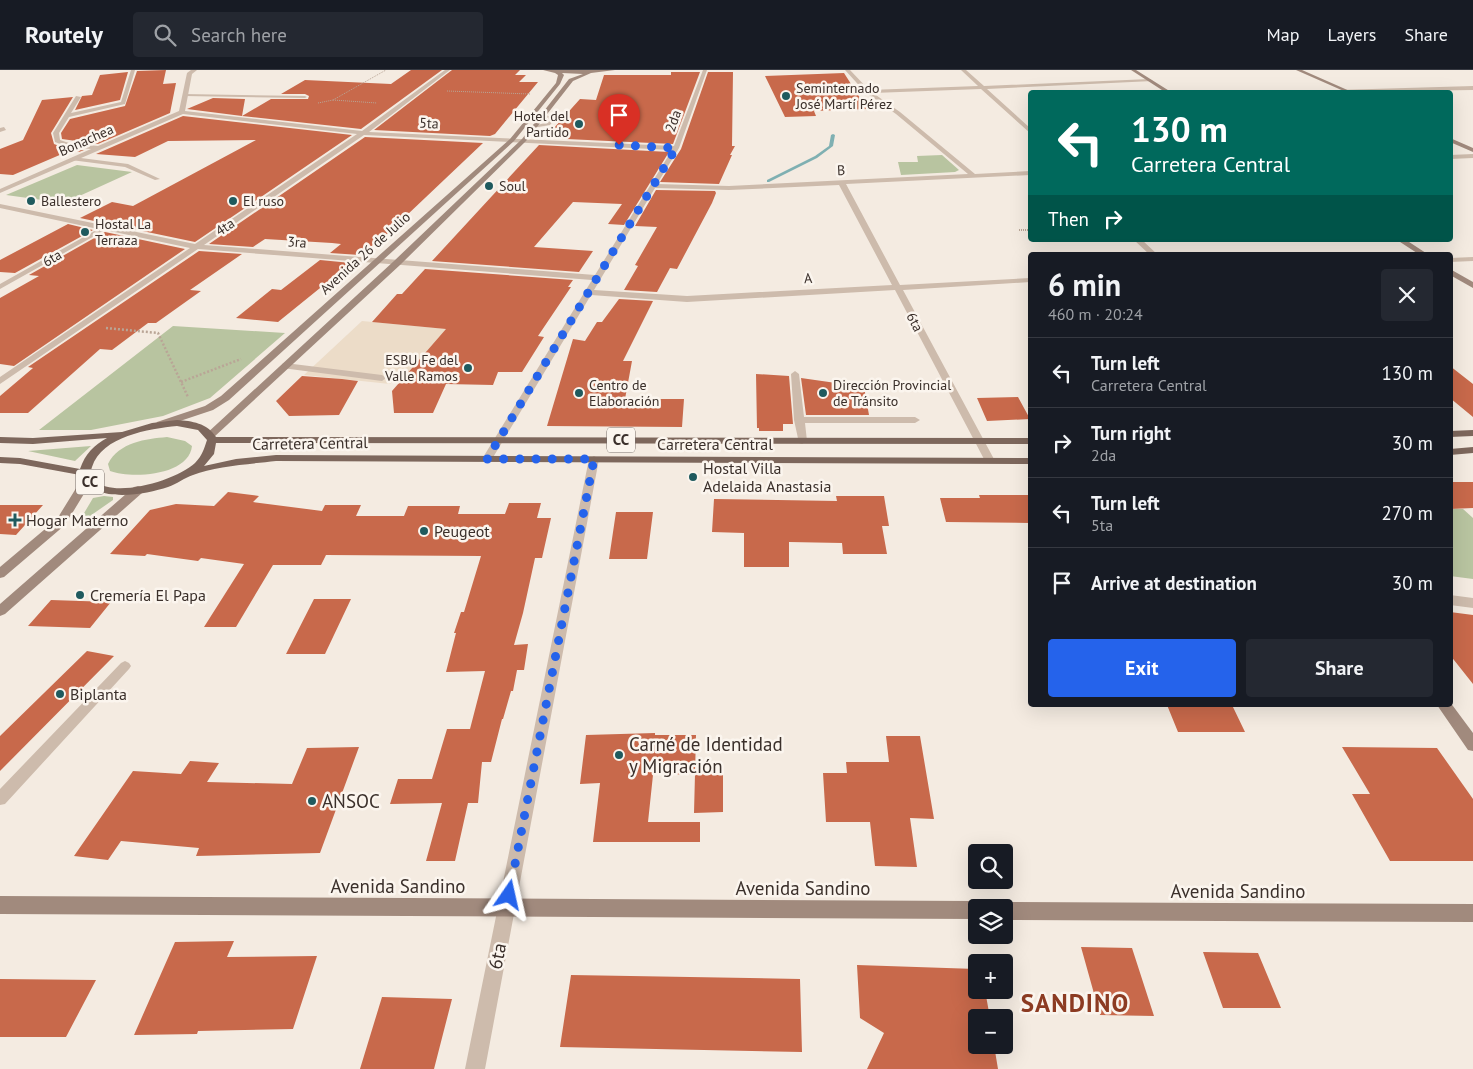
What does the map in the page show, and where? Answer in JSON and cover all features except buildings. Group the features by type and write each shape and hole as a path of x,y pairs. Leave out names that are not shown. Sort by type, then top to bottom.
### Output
{"main road":[{"path":"545,70 589,73 613,70"},
{"path":"1133,70 1165,90"},
{"path":"1298,70 1343,90"},
{"name":"Avenida 26 de Julio","path":"161,424 209,408 225,398 512,140 561,79 557,72"},
{"name":"Avenida 26 de Julio","path":"211,437 397,263 524,140 571,80 589,73"},
{"path":"1453,141 1473,150"},
{"path":"1404,242 1420,252"},
{"path":"1453,273 1473,286"},
{"name":"CC","path":"0,440 33,441 124,434 161,424 192,424 203,428 211,437 209,454 191,472 174,480 138,490 105,490 93,486 86,476 86,464 105,445 124,434"},
{"path":"1453,434 1473,433"},
{"name":"Carretera Central","path":"211,437 498,440 1028,441"},
{"path":"802,441 804,460"},
{"path":"1453,452 1473,450"},
{"name":"Carretera Central","path":"191,472 236,462 276,458 1028,461"},
{"name":"CC","path":"0,460 20,460 86,476"},
{"path":"0,574 60,522 77,498 86,476"},
{"path":"0,611 138,490"},
{"path":"1445,707 1473,745"},
{"name":"Avenida Sandino","path":"0,905 968,910"},
{"name":"Avenida Sandino","path":"1013,911 1473,913"}],"street":[{"path":"69,115 89,109 123,103 133,70"},
{"path":"182,112 190,73 195,70"},
{"name":"4ta","path":"0,381 363,133 448,70"},
{"name":"2da","path":"487,459 676,148 704,70"},
{"path":"847,70 868,92 898,113 974,176"},
{"path":"963,70 1028,129"},
{"path":"868,92 1150,81"},
{"path":"1410,90 1473,88"},
{"path":"78,97 56,134 57,141 99,148"},
{"path":"72,108 89,109"},
{"name":"5ta","path":"182,112 363,133 676,148"},
{"name":"Bonachea","path":"0,191 182,112"},
{"path":"1453,157 1473,156"},
{"name":"B","path":"654,186 729,188 1028,173"},
{"name":"6ta","path":"841,182 990,461"},
{"name":"3ra","path":"0,206 196,247 596,278"},
{"name":"6ta","path":"0,287 104,228"},
{"path":"1140,242 1151,252"},
{"path":"1453,260 1473,259"},
{"name":"A","path":"587,292 686,299 1028,280"},
{"name":"6ta","path":"475,1069 594,459"},
{"path":"1453,600 1473,603"}],"lane":[{"path":"185,95 305,97"},
{"path":"73,159 126,165 157,179"},
{"path":"285,366 382,378"},
{"path":"795,374 802,441"},
{"path":"799,420 915,420"},
{"path":"0,799 125,666"}],"path":[{"path":"305,97 297,103 316,104 333,100 386,70"},
{"path":"421,90 540,94 537,97 546,97"},
{"path":"333,100 402,104"},
{"path":"1019,230 1028,230"},
{"path":"80,326 158,333 196,413"},
{"path":"181,382 241,358"}],"green space":[{"path":"942,155 959,170 955,172 901,175 898,162 918,162 917,156"},
{"path":"77,165 132,172 64,203 6,195"},
{"path":"173,326 285,333 210,398 163,416 91,430 39,430"},
{"path":"167,437 185,441 192,446 188,456 181,464 158,473 144,475 131,475 110,471 108,464 126,446 150,439"},
{"path":"91,446 75,461 28,451"},
{"path":"113,497 113,500 77,525 93,498"},
{"path":"1453,509 1463,509 1473,518 1473,579 1453,576"}],"shaded area":[{"path":"362,321 447,329 405,376 398,375 390,384 304,375"}],"waterway":[{"path":"768,181 816,157 831,146 833,135"}],"place":[{"name":"Seminternado José Martí Pérez","path":"786,96"},
{"name":"Hotel del Partido","path":"579,124"},
{"name":"Soul","path":"489,186"},
{"name":"Ballestero","path":"31,201"},
{"name":"El ruso","path":"233,201"},
{"name":"Hostal La Terraza","path":"85,232"},
{"name":"ESBU Fe del Valle Ramos","path":"468,368"},
{"name":"Centro de Elaboración","path":"579,393"},
{"name":"Dirección Provincial de Tránsito","path":"823,393"},
{"name":"Hostal Villa Adelaida Anastasia","path":"693,477"},
{"name":"Hogar Materno","path":"15,520"},
{"name":"Peugeot","path":"424,531"},
{"name":"Cremería El Papa","path":"80,595"},
{"name":"Biplanta","path":"60,694"},
{"name":"Carné de Identidad y Migración","path":"619,755"},
{"name":"ANSOC","path":"312,801"}],"district":[{"name":"SANDINO","path":"1075,1003"}],"route":[{"path":"509,895 594,459 487,459 676,148 619,145"}]}
